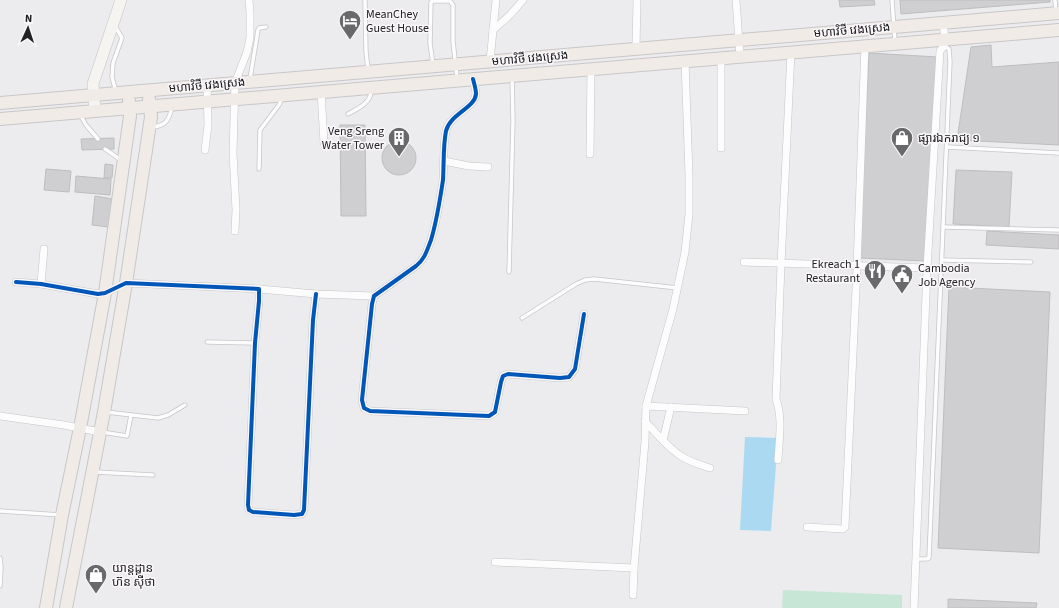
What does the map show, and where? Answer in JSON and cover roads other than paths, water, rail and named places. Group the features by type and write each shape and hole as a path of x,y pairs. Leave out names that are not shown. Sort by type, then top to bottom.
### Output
{"main road":[{"name":"មហាវិថី វេងស្រេង","path":"0,102 1058,13"},
{"name":"មហាវិថី វេងស្រេង","path":"0,119 865,45 944,42 1059,30"},
{"path":"66,608 104,412 126,283 151,117 148,90"},
{"path":"46,608 62,515 80,428 105,292 130,116 130,108 122,92"}],"street":[{"path":"94,111 93,84 121,0"},
{"path":"235,231 236,210 233,153 234,99 235,83 247,52 250,38 250,12 248,0"},
{"path":"490,61 496,0"},
{"path":"493,30 510,15 523,0"},
{"path":"636,49 637,0"},
{"path":"736,0 740,56"},
{"path":"914,608 927,268 940,51 944,42 943,22"},
{"path":"807,527 843,529 845,527 857,267 865,45"},
{"path":"778,460 780,413 776,399 791,52"},
{"path":"721,58 721,148"},
{"path":"633,595 645,442 644,421 646,406 678,288 685,252 689,214 685,60"},
{"path":"590,154 591,69"},
{"path":"16,282 41,284 98,294 126,283 374,296 416,266 422,261 425,255 436,224 442,180 446,130 454,117 473,101 476,94 474,78"},
{"path":"205,150 208,125 207,85"},
{"path":"321,92 324,143"},
{"path":"444,161 463,165 488,167"},
{"path":"41,284 44,249"},
{"path":"744,262 857,267 927,268"},
{"path":"259,289 255,343 248,505 249,510 262,513 302,514 304,503 313,320 316,294"},
{"path":"374,296 362,400 364,408 370,411 489,416 495,412 500,382 503,376 508,374 560,378 569,377 576,369 584,314"},
{"path":"646,406 745,411"},
{"path":"663,440 671,407"},
{"path":"0,416 100,432"},
{"path":"644,421 670,448 682,457 710,468"},
{"path":"495,562 634,568"}],"lane":[{"path":"365,0 368,72"},
{"path":"892,0 895,43"},
{"path":"1055,0 1058,13"},
{"path":"433,66 430,43 431,2 450,1 453,5 453,41 457,80"},
{"path":"113,23 122,38 113,63 112,77 122,92"},
{"path":"249,82 258,30 259,28 266,27"},
{"path":"916,559 929,558 950,62 948,49 944,42"},
{"path":"509,272 514,121 512,75"},
{"path":"348,114 363,106 371,94 370,87"},
{"path":"259,169 260,130 279,105 284,95"},
{"path":"149,127 162,126 170,118 173,104"},
{"path":"79,112 86,125 98,139"},
{"path":"947,148 1059,153"},
{"path":"105,149 124,162"},
{"path":"943,227 1059,230"},
{"path":"942,260 1031,262"},
{"path":"522,318 576,284 585,280 594,279 678,288"},
{"path":"207,342 255,343"},
{"path":"104,412 158,418 168,415 185,405"},
{"path":"100,432 126,436 131,415"},
{"path":"92,472 153,475"},
{"path":"0,511 62,515"},
{"path":"0,558 0,586"}],"water":[{"path":"745,437 778,438 771,531 740,530"}],"place":[{"name":"MeanChey Guest House","path":"350,40"},
{"name":"Veng Sreng Water Tower","path":"399,158"},
{"name":"ផ្សារឯករាជ្យ ១","path":"902,158"},
{"name":"Ekreach 1 Restaurant","path":"875,290"},
{"name":"Cambodia Job Agency","path":"902,294"},
{"name":"យាន្ដដ្ឋាន ហ៊ន ស៊ីថា","path":"96,594"}]}
